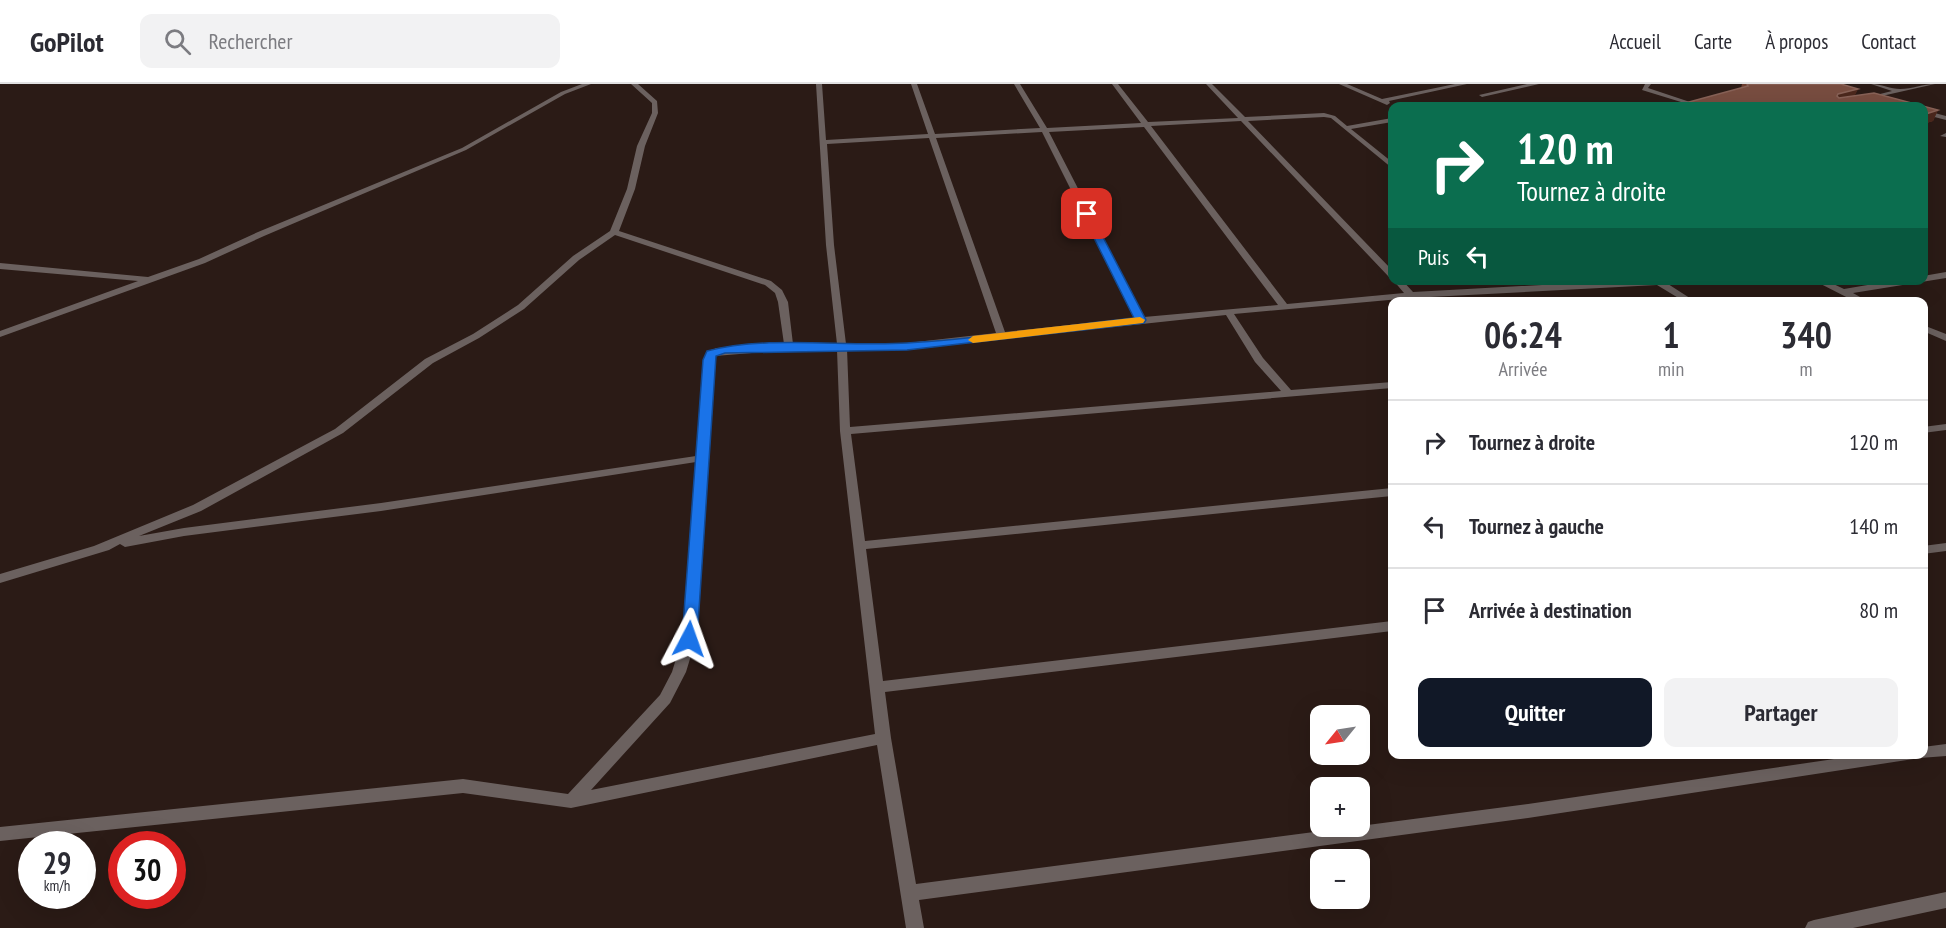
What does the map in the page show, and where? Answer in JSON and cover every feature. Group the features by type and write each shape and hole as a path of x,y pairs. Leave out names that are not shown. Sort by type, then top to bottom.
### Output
{"street":[{"path":"0,334 202,261 464,149 563,93 588,84"},
{"path":"0,579 99,548 196,508 339,431 429,361 476,336 521,307 576,258 614,232 631,189 641,146 655,112 655,102 634,84"},
{"path":"819,84 830,245 842,348 845,431 861,545 883,738 915,928"},
{"path":"914,84 1002,337"},
{"path":"1017,84 1044,129 1141,320"},
{"path":"1115,84 1285,308"},
{"path":"1209,84 1388,271"},
{"path":"1342,84 1388,104"},
{"path":"1381,101 1459,84"},
{"path":"1482,95 1536,84"},
{"path":"1648,84 1644,88 1687,102"},
{"path":"1874,84 1899,91"},
{"path":"1859,101 1932,84"},
{"path":"1869,98 1883,102"},
{"path":"1928,113 1946,118"},
{"path":"823,142 1324,114 1333,117 1388,163"},
{"path":"1345,128 1388,121"},
{"path":"614,232 768,284 779,292 783,302 789,347"},
{"path":"0,266 151,279"},
{"path":"1928,279 1946,275"},
{"path":"1928,279 1946,284"},
{"path":"1402,285 1411,295"},
{"path":"1392,297 1618,285"},
{"path":"1663,285 1684,297"},
{"path":"1828,285 1854,297"},
{"path":"1843,292 1886,285"},
{"path":"571,801 665,699 680,672 689,639 711,354 725,350 789,347 907,346 1141,320 1388,297"},
{"path":"1229,313 1259,360 1287,392"},
{"path":"1928,330 1946,338"},
{"path":"845,431 1388,385"},
{"path":"1928,429 1946,427"},
{"path":"99,548 184,532 381,507 703,458"},
{"path":"861,545 1388,492"},
{"path":"1928,549 1946,547"},
{"path":"876,687 1388,626"},
{"path":"0,834 463,786 571,801 883,738"},
{"path":"1928,752 1946,750"},
{"path":"909,893 1516,813 1880,759"},
{"path":"1814,928 1946,900"}],"building":[{"path":"1747,84 1841,84 1858,89 1838,94 1839,98 1874,93 1908,102 1689,102 1748,86"},
{"path":"1928,107 1938,110 1928,113"}],"slow traffic":[{"path":"973,340 1140,320"}],"route":[{"path":"689,639 711,354 725,350 789,347 907,346 1141,320 1087,214"}]}
